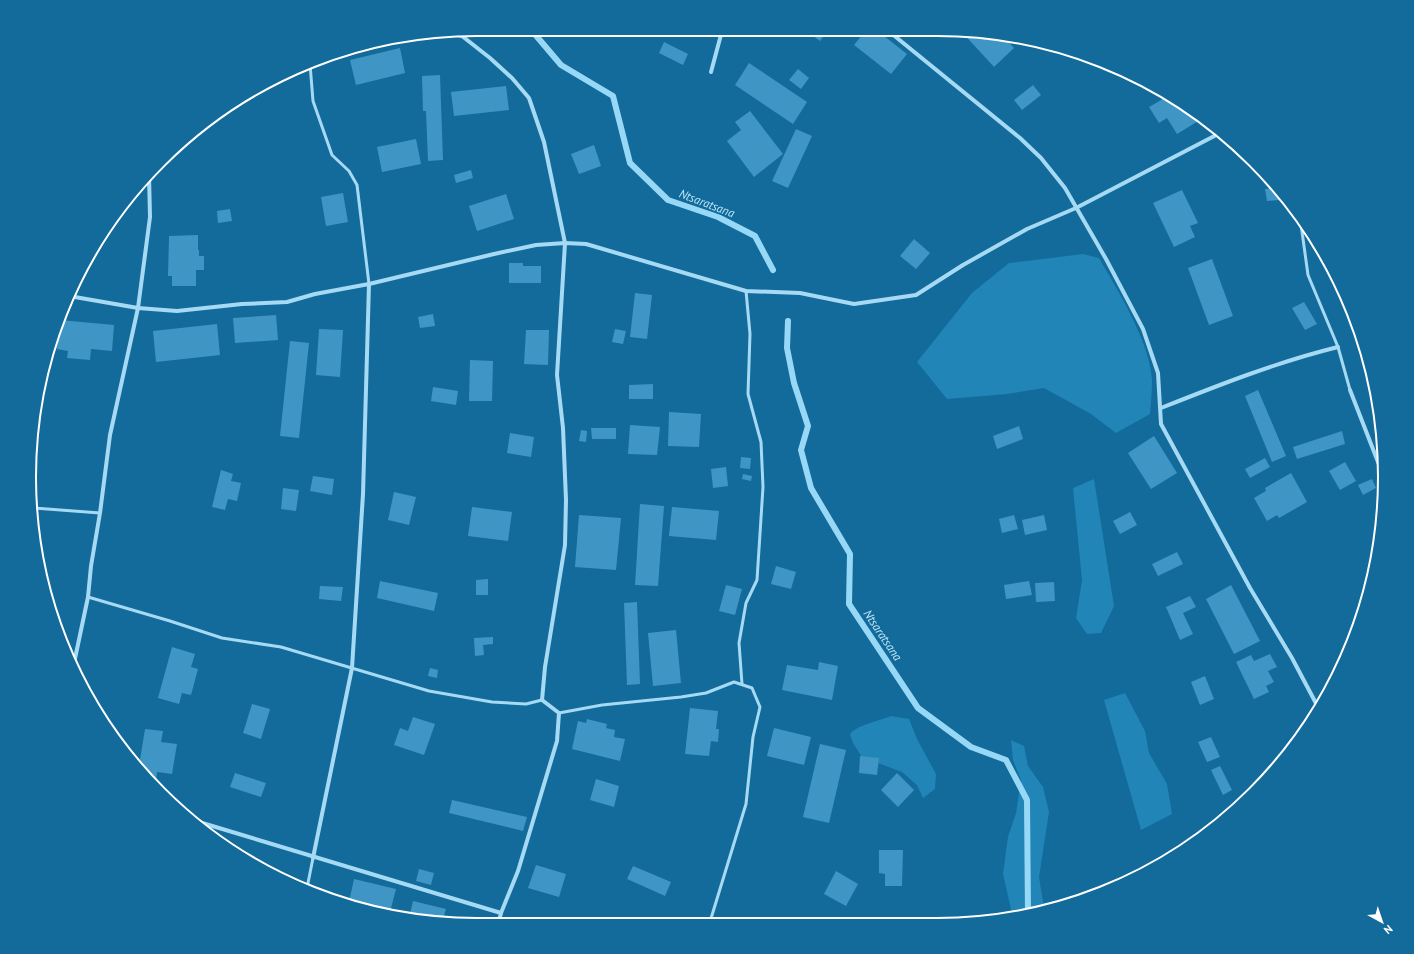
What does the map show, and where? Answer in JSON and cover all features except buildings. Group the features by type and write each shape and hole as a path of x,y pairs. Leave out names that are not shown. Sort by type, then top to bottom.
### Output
{"street":[{"path":"463,36 512,78 529,98 544,142 565,243 557,374 563,428 566,500 565,545 542,700 559,713 557,741 518,871 500,918"},
{"path":"712,72 721,36"},
{"path":"895,36 1020,138 1041,158 1065,188 1143,329 1158,373 1161,424 1250,588 1292,658 1316,703"},
{"path":"75,297 138,308 177,311 242,304 287,302 315,294 369,284 536,245 565,243 586,244 746,291 800,293 854,304 916,295 963,265 1027,229 1076,208 1216,135"},
{"path":"75,658 88,597 90,566 100,513 110,435 138,308 150,217 149,182"},
{"path":"313,858 352,668 363,494 369,284"},
{"path":"1161,408 1310,354 1338,347"},
{"path":"1350,390 1377,461"},
{"path":"205,824 313,858 501,913"}],"lane":[{"path":"310,69 312,101 332,155 349,171 357,185 369,284"},
{"path":"1302,229 1308,275 1338,347 1350,390"},
{"path":"742,684 739,643 746,603 757,580 763,487 761,442 748,394 750,334 746,291"},
{"path":"37,508 100,513"},
{"path":"88,597 222,638 281,647 429,691 492,702 526,704 542,700"},
{"path":"559,713 602,705 706,693 734,682 752,688 760,707 753,738 746,804 711,918"},
{"path":"308,884 313,858"}],"shaded area":[{"path":"1083,254 1099,258 1124,301 1139,333 1150,365 1152,393 1150,414 1116,433 1091,414 1044,388 1007,394 947,399 917,362 972,293 1009,263"},
{"path":"1094,479 1114,606 1101,633 1087,634 1076,618 1082,580 1073,488"},
{"path":"1125,693 1145,731 1149,753 1167,784 1172,814 1141,830 1104,700"},
{"path":"891,716 909,719 917,739 936,774 935,789 923,798 917,785 902,772 862,757 853,743 850,734 853,731"},
{"path":"1011,740 1024,746 1028,766 1043,787 1049,812 1039,877 1043,902 1045,905 1012,912 1003,874 1008,837 1016,813 1021,780 1013,760"}],"waterway":[{"name":"Ntsaratsana","path":"536,36 561,65 613,96 630,163 668,200 718,217 755,236 773,270"},
{"name":"Ntsaratsana","path":"788,321 787,348 794,383 808,426 801,450 811,488 850,554 849,604 918,708 971,747 1006,760 1027,800 1028,909"}]}
